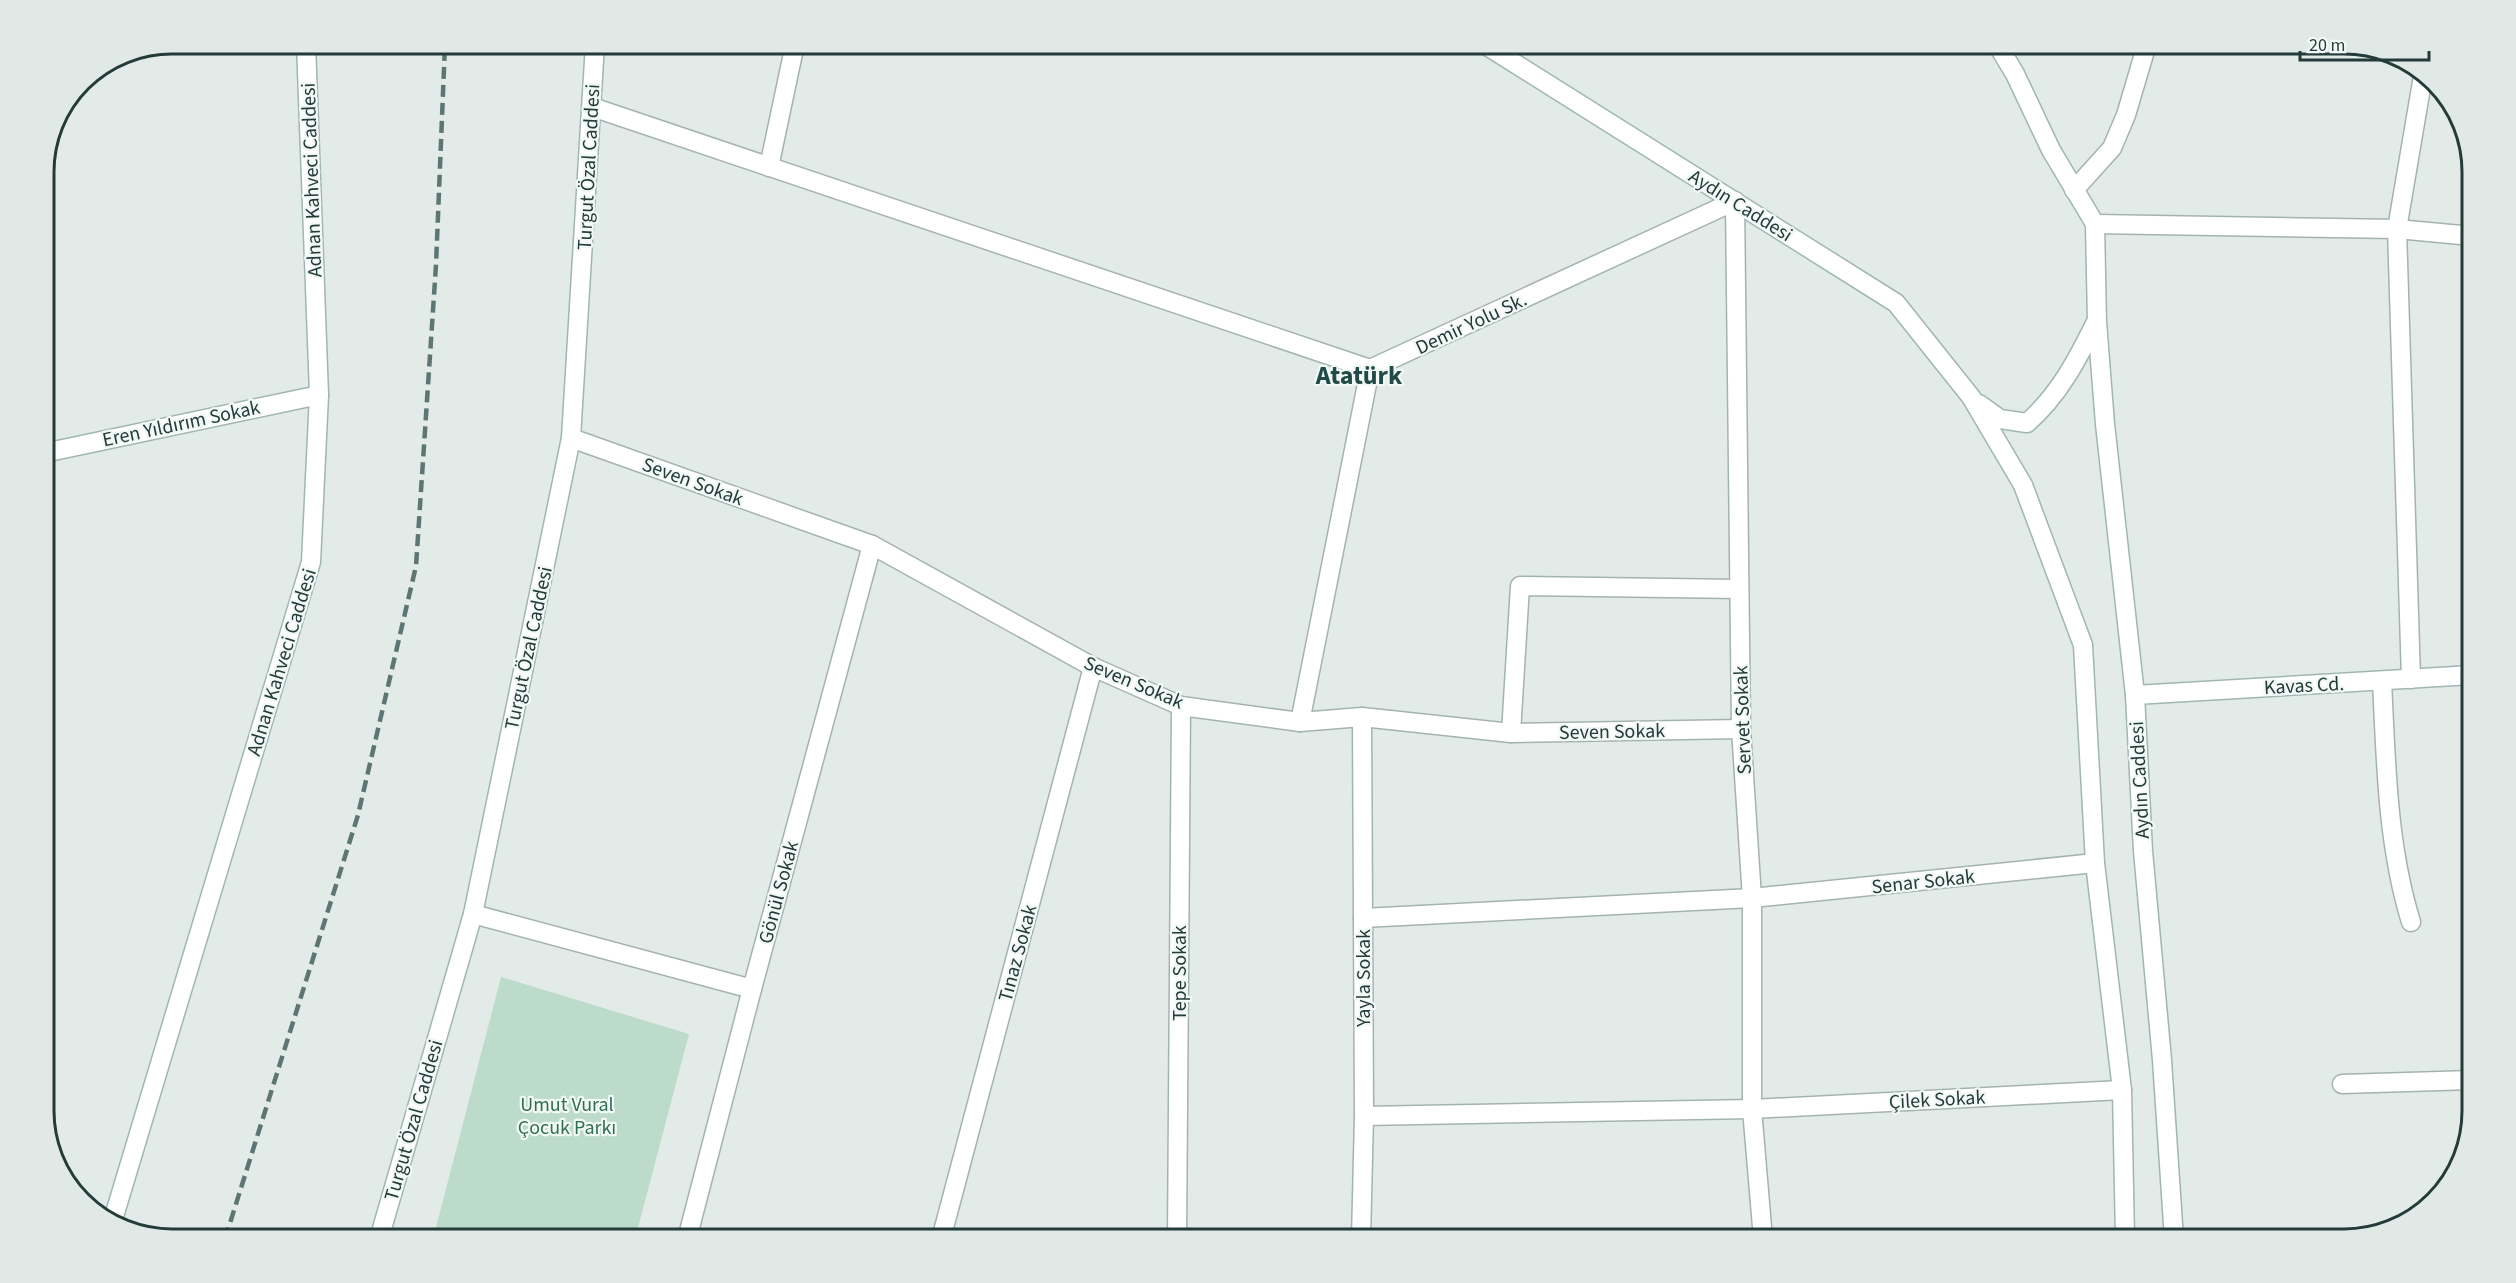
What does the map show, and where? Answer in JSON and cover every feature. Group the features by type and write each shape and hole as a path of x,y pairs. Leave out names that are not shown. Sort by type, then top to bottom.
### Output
{"street":[{"name":"Adnan Kahveci Caddesi","path":"115,1214 311,562 319,395 306,54"},
{"name":"Turgut Özal Caddesi","path":"382,1229 473,914 572,438 595,54"},
{"path":"769,167 793,54"},
{"name":"Aydın Caddesi","path":"1500,54 1896,303 1971,397 2023,485 2084,645 2095,863 2121,1090 2125,1229"},
{"path":"2003,54 2051,150 2095,224 2397,229 2462,235"},
{"path":"2074,190 2112,148 2126,115 2144,54"},
{"path":"2412,679 2397,229 2422,83"},
{"path":"592,106 1370,369 1300,722"},
{"name":"Demir Yolu Sk.","path":"1370,369 1735,201"},
{"name":"Servet Sokak","path":"1735,201 1741,729 1752,898 1752,1109 1762,1229"},
{"name":"Aydın Caddesi","path":"2095,224 2097,321 2106,436 2135,695 2143,851 2162,1060 2173,1229"},
{"name":"Aydın Caddesi","path":"1971,397 2000,419 2027,423 2047,405 2076,362 2097,321"},
{"name":"Eren Yıldırım Sokak","path":"54,451 319,395"},
{"name":"Seven Sokak","path":"572,438 872,545 1093,666 1181,706 1300,722 1362,717 1511,733 1741,729"},
{"name":"Gönül Sokak","path":"690,1229 872,545"},
{"path":"1511,733 1520,586 1739,589"},
{"name":"Tınaz Sokak","path":"944,1229 1093,666"},
{"name":"Kavas Cd.","path":"2135,695 2462,676"},
{"path":"2382,681 2389,813 2402,891 2411,922"},
{"name":"Tepe Sokak","path":"1177,1229 1181,706"},
{"name":"Yayla Sokak","path":"1361,1229 1364,1116 1362,717"},
{"name":"Senar Sokak","path":"1364,918 1752,898 2095,863"},
{"path":"473,914 752,988"},
{"path":"2342,1084 2462,1080"},
{"name":"Çilek Sokak","path":"1364,1116 1752,1109 2121,1090"}],"green space":[{"name":"Umut Vural Çocuk Parkı","path":"501,977 689,1034 638,1229 436,1229"}],"railway":[{"path":"228,1229 358,815 416,566 436,265 445,54"}],"district":[{"name":"Atatürk","path":"1359,375"}]}
